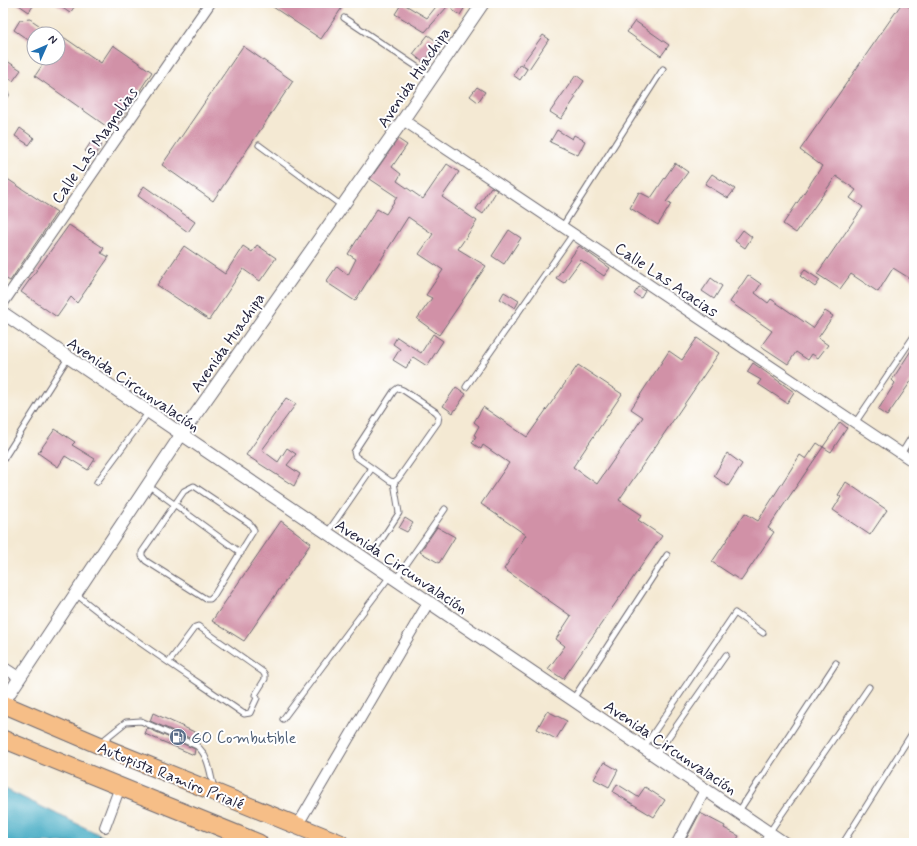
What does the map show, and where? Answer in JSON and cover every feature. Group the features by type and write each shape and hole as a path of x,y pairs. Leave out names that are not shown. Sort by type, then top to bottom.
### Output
{"highway":[{"name":"Autopista Ramiro Prialé","path":"3,704 98,745 340,843"},
{"name":"Autopista Ramiro Prialé","path":"3,738 259,843"}],"street":[{"name":"Calle Las Magnolias","path":"3,303 210,3"},
{"name":"Avenida Huachipa","path":"3,704 180,435 403,120 483,3"},
{"name":"Calle Las Acacias","path":"403,120 914,462"},
{"name":"Avenida Circunvalación","path":"3,313 180,435 738,812 765,838 784,843"},
{"path":"297,826 428,603"},
{"path":"3,667 20,678"},
{"path":"105,827 120,787"},
{"path":"678,843 705,790"}],"lane":[{"path":"344,18 432,77"},
{"path":"562,227 663,69"},
{"path":"259,145 342,206"},
{"path":"466,387 573,234"},
{"path":"855,423 914,336"},
{"path":"3,460 68,358"},
{"path":"398,388 436,412 439,416 438,422 398,479 394,482 390,481 355,456 354,452 355,447 394,391 398,388"},
{"path":"97,482 148,413"},
{"path":"901,454 914,434"},
{"path":"326,533 333,521 372,468"},
{"path":"376,548 399,513 394,482"},
{"path":"148,485 241,553"},
{"path":"194,486 249,523 254,530 214,595 206,599 146,561 142,556 142,552 175,504 184,491 194,486"},
{"path":"283,719 445,509"},
{"path":"572,700 668,555"},
{"path":"75,594 97,612 168,662 247,715 256,702 257,698 255,695 265,679 263,672 198,626 195,627 168,662"},
{"path":"643,748 735,613 763,633"},
{"path":"656,756 726,655"},
{"path":"738,812 836,662"},
{"path":"765,838 869,686"},
{"path":"98,745 126,722 141,721 197,746 203,751 215,793"},
{"path":"842,843 914,730"}],"water":[{"path":"3,788 117,843 3,843"}],"building":[{"path":"16,3 35,3 29,12"},
{"path":"55,3 77,3 70,13"},
{"path":"267,3 345,3 321,39"},
{"path":"402,3 427,18 439,3 447,7 425,32 395,14"},
{"path":"457,3 465,7 460,15 452,10"},
{"path":"902,3 914,9 914,281 893,268 878,292 851,274 840,289 817,274 863,207 850,198 856,190 836,176 796,233 783,224 822,166 800,150"},
{"path":"30,19 40,26 26,26 26,38 14,30 20,20"},
{"path":"635,21 669,45 661,56 627,32"},
{"path":"428,35 438,42 424,63 413,54"},
{"path":"543,35 549,39 529,69 522,64"},
{"path":"66,39 101,63 113,45 152,72 113,131 35,76 42,66 66,66"},
{"path":"243,46 293,81 213,201 162,165"},
{"path":"7,61 21,70 13,81 3,74 3,66"},
{"path":"520,64 527,69 520,80 513,75"},
{"path":"576,75 584,81 574,96 576,97 561,119 550,112"},
{"path":"477,87 485,92 478,102 470,96"},
{"path":"20,128 34,138 29,145 15,136"},
{"path":"557,130 572,139 574,135 585,141 578,155 550,142"},
{"path":"93,139 102,145 94,157 85,151"},
{"path":"398,139 407,145 392,167 401,174 397,181 423,199 447,164 459,172 442,197 477,221 458,249 486,266 439,335 417,319 432,298 426,295 443,270 419,254 433,234 408,217 355,301 326,282 337,266 348,275 356,259 348,254 377,209 386,214 397,197 370,179"},
{"path":"675,163 688,172 666,202 671,204 658,225 630,208 639,192 651,198"},
{"path":"712,174 735,189 728,198 705,184"},
{"path":"3,176 57,212 10,281 3,277"},
{"path":"144,186 195,222 188,232 138,196"},
{"path":"491,187 497,190 483,214 476,209"},
{"path":"69,225 104,248 101,253 109,257 77,303 71,297 57,317 21,292"},
{"path":"509,230 521,238 504,264 492,256"},
{"path":"743,230 752,237 745,248 735,241"},
{"path":"257,245 276,258 260,281 243,269 209,320 157,285 184,246 225,274 243,246 252,252"},
{"path":"579,246 610,268 604,276 581,260 564,283 556,278"},
{"path":"805,270 820,280 815,287 800,276"},
{"path":"748,275 761,284 755,293 768,303 771,299 813,328 825,311 833,316 818,338 828,345 818,358 812,354 808,360 796,352 788,364 761,346 772,331 730,302"},
{"path":"711,278 722,286 714,299 702,291"},
{"path":"639,287 645,291 641,298 634,294"},
{"path":"504,292 519,301 515,308 500,299"},
{"path":"433,334 443,341 427,366 413,357 406,368 393,360 400,349 393,344 397,337 421,353"},
{"path":"697,338 719,353 619,500 642,515 638,520 662,536 563,679 548,669 565,646 556,639 571,616 504,569 526,535 481,504 509,463 483,445 481,449 472,443 479,426 474,422 483,407 527,437 578,365 622,394 573,467 597,484 643,417 631,409 669,351 682,360"},
{"path":"914,346 914,377 887,416 878,410 895,383 892,380"},
{"path":"753,363 794,392 787,403 758,384 761,380 747,372"},
{"path":"456,387 466,394 453,413 443,406"},
{"path":"286,398 296,404 262,450 278,462 287,448 296,454 287,465 300,474 294,486 246,455"},
{"path":"840,422 847,428 831,452 823,447"},
{"path":"55,429 75,442 72,445 95,459 88,470 65,456 58,467 38,453"},
{"path":"817,443 823,447 768,528 774,532 741,581 712,562 745,513 758,521 800,455 806,459"},
{"path":"727,453 742,464 728,486 714,476"},
{"path":"846,482 887,510 870,535 833,510 841,497 838,495"},
{"path":"405,518 413,523 407,532 399,528"},
{"path":"281,521 311,543 244,641 212,621"},
{"path":"437,527 455,537 439,563 420,552"},
{"path":"547,711 567,721 556,739 537,729"},
{"path":"153,713 201,735 199,742 150,721"},
{"path":"147,728 195,749 194,755 145,734"},
{"path":"604,762 618,770 609,787 594,779"},
{"path":"617,784 638,797 645,787 665,800 654,817 613,792"},
{"path":"700,813 725,826 724,828 739,836 735,843 684,843"}],"place":[{"name":"GO Combutible","path":"178,737"}]}
